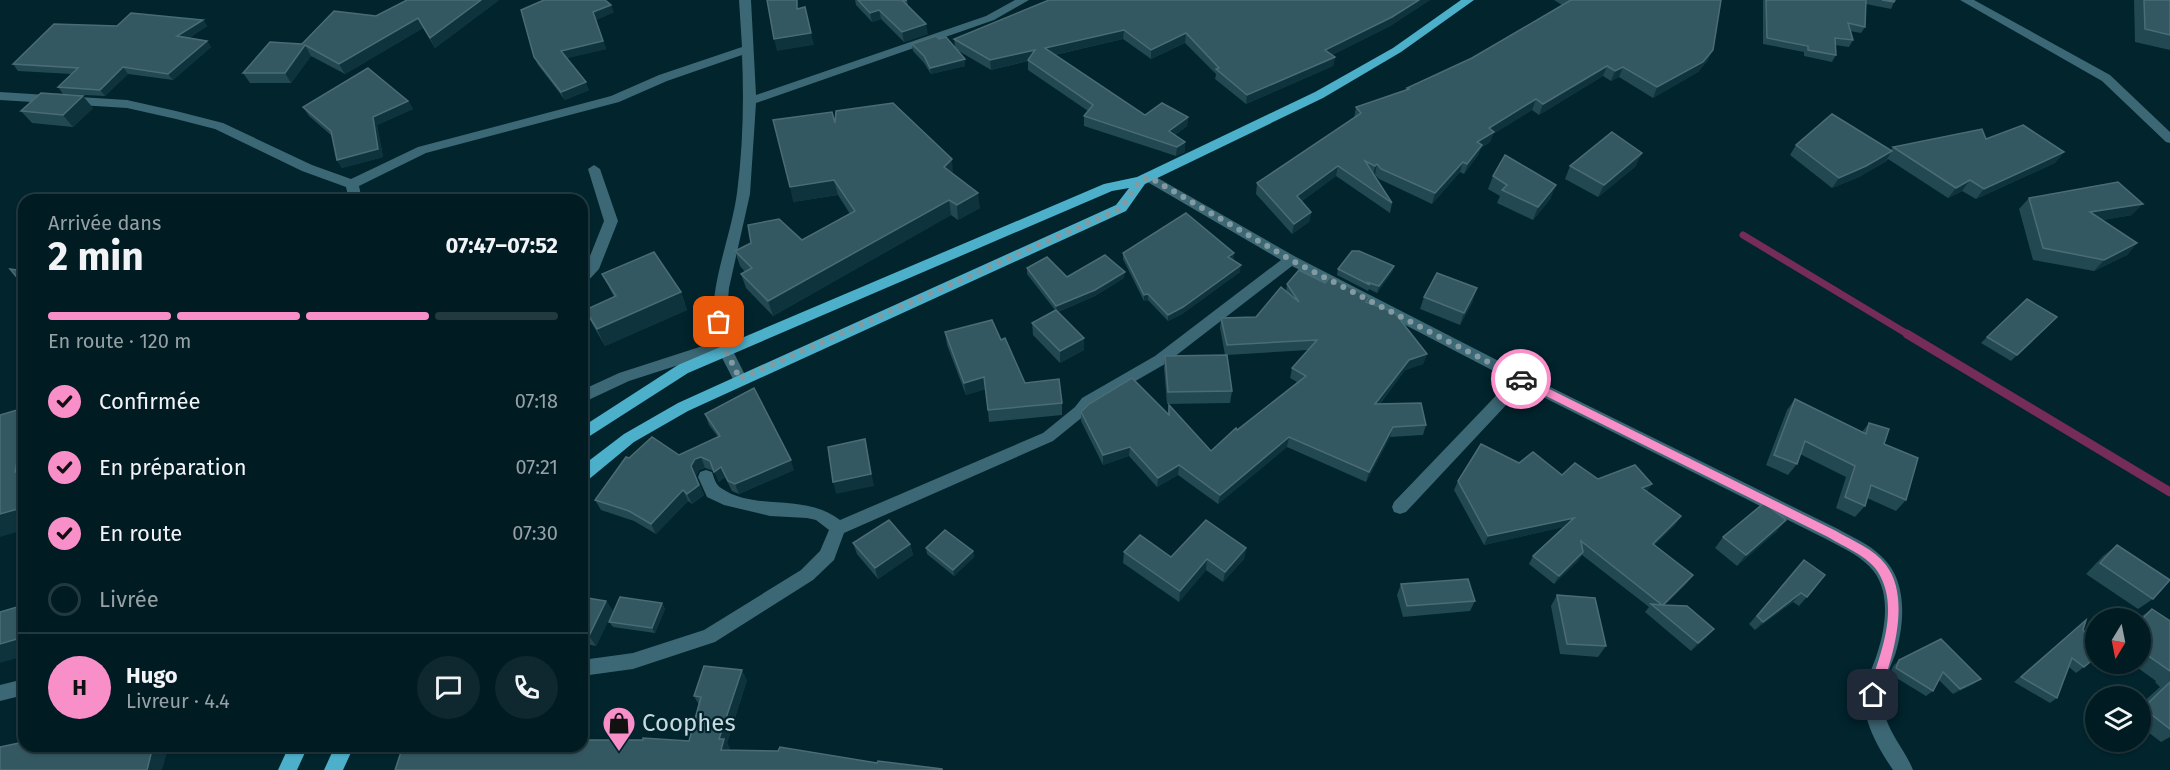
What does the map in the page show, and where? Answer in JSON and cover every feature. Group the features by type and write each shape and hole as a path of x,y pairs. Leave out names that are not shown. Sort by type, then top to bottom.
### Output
{"main road":[{"path":"588,431 683,369 724,347 1109,187 1144,179 1319,95 1397,50 1468,0"},
{"path":"588,470 629,438 683,407 740,379 1121,208 1144,179"},
{"path":"287,770 296,752"},
{"path":"333,770 342,752"}],"street":[{"path":"740,379 724,347 719,322 722,288 743,194 750,101 745,0"},
{"path":"750,101 990,18 1023,0"},
{"path":"1966,0 2106,78 2170,140"},
{"path":"0,96 127,104 219,126 307,168 352,184 422,150 615,99 663,78 747,49"},
{"path":"588,273 592,269 611,221 594,169"},
{"path":"1144,179 1291,260 1521,379 1832,534 1869,556 1882,569 1890,588 1894,609 1888,649 1873,695 1877,719 1891,751 1904,770"},
{"path":"352,184 354,194"},
{"path":"588,667 633,661 709,636 807,575 828,555 838,528 1048,437 1080,411 1087,402 1160,360 1291,260"},
{"path":"588,395 624,377 724,347"},
{"path":"1400,507 1521,379"},
{"path":"706,477 713,492 730,500 770,509 807,511 821,515 838,528"},
{"path":"0,693 18,688"}],"building":[{"path":"407,0 481,0 430,38 418,18 339,64 305,45 285,73 243,73 270,42 302,44 334,11 376,16"},
{"path":"544,0 605,0 611,5 593,12 603,41 561,51 586,82 561,92 534,57 521,10"},
{"path":"767,0 797,0 797,9 805,7 811,33 774,39"},
{"path":"858,0 907,0 903,1 926,24 902,32 879,10 870,13"},
{"path":"1049,0 1419,0 1392,17 1325,50 1335,57 1247,95 1216,69 1219,68 1186,33 1151,50 1124,30 1045,48 1145,115 1162,103 1188,117 1169,131 1185,142 1177,147 1084,116 1093,105 1028,60 1035,50 990,60 954,39"},
{"path":"1571,0 1721,0 1713,50 1703,62 1657,87 1623,67 1615,71 1607,66 1543,104 1536,99 1489,128 1494,132 1477,142 1482,145 1467,164 1463,162 1435,193 1381,169 1377,164 1375,166 1365,161 1392,203 1338,166 1297,196 1311,212 1294,224 1257,183 1361,113 1356,107 1409,89 1407,88 1472,58"},
{"path":"1766,0 1866,0 1865,27 1848,23 1853,40 1835,38 1836,55 1808,50 1808,46 1767,38"},
{"path":"2144,0 2170,0 2170,35 2145,29"},
{"path":"131,13 203,20 177,36 207,41 168,74 123,67 100,90 58,87 78,68 13,64 54,24 117,26"},
{"path":"936,36 939,39 946,37 965,59 930,68 924,56 912,44"},
{"path":"368,68 408,101 373,117 378,149 337,160 331,131 303,107"},
{"path":"41,93 83,96 63,115 21,111"},
{"path":"893,103 952,159 944,167 978,193 957,205 949,200 768,301 741,274 752,268 735,251 751,243 748,225 779,219 802,240 855,211 834,180 790,187 773,120 832,112 835,123 836,111"},
{"path":"1832,114 1892,151 1839,178 1796,145"},
{"path":"2023,125 2064,152 1984,189 1970,180 1956,188 1893,147 1982,129 1986,139"},
{"path":"1612,132 1642,153 1604,185 1570,166"},
{"path":"1505,155 1556,185 1538,207 1502,190 1507,185 1493,176"},
{"path":"2118,182 2143,204 2090,212 2137,243 2104,260 2043,248 2029,198"},
{"path":"1186,213 1234,253 1228,257 1241,265 1183,307 1168,315 1148,294 1144,295 1123,253"},
{"path":"1352,251 1359,251 1394,266 1379,286 1367,282 1370,285 1338,269"},
{"path":"654,252 681,292 597,329 588,315 588,309 616,296 602,274"},
{"path":"1105,255 1125,272 1095,290 1056,306 1027,268 1047,257 1067,277"},
{"path":"10,269 18,270 18,279"},
{"path":"1299,270 1325,283 1330,277 1369,297 1366,302 1394,312 1427,354 1409,360 1375,404 1421,403 1426,425 1393,427 1369,472 1289,437 1220,495 1179,465 1158,478 1130,447 1103,455 1081,412 1089,404 1132,378 1169,415 1169,405 1211,451 1236,428 1237,430 1306,376 1292,368 1317,340 1227,345 1221,318 1256,317 1281,287 1299,302 1287,284"},
{"path":"1437,273 1477,288 1464,313 1424,297"},
{"path":"2027,299 2057,317 2017,355 1987,337"},
{"path":"1056,310 1084,338 1060,351 1032,323"},
{"path":"992,320 1001,340 1005,338 1025,383 1059,379 1062,403 988,410 984,377 964,383 945,332"},
{"path":"1227,355 1232,391 1168,392 1165,356"},
{"path":"754,388 791,460 735,484 728,481 721,467 714,472 710,461 701,457 695,459 691,466 699,485 687,494 683,490 651,524 629,511 595,500 626,457 629,458 652,437 679,455 720,436 705,414"},
{"path":"1795,399 1866,434 1869,423 1889,429 1884,444 1918,458 1906,500 1871,485 1865,506 1845,497 1855,466 1805,441 1797,464 1774,455"},
{"path":"18,410 18,456 15,472 18,471 18,509 0,514 0,415"},
{"path":"865,439 871,474 833,482 828,447"},
{"path":"1481,444 1519,463 1533,452 1562,475 1575,463 1598,479 1635,465 1652,484 1642,488 1681,516 1653,544 1693,575 1663,605 1687,606 1714,629 1698,643 1651,604 1662,605 1581,541 1583,552 1559,576 1533,556 1574,518 1488,536 1458,481"},
{"path":"1764,503 1786,520 1746,555 1723,537"},
{"path":"889,520 910,544 875,568 853,543"},
{"path":"1206,520 1246,548 1225,572 1207,559 1180,591 1124,552 1140,535 1171,557"},
{"path":"945,530 973,551 953,570 926,548"},
{"path":"2117,545 2170,580 2153,599 2100,563"},
{"path":"1804,560 1825,575 1807,597 1801,593 1763,622 1757,616"},
{"path":"1468,579 1475,601 1407,606 1401,584"},
{"path":"1557,595 1595,598 1606,646 1567,644"},
{"path":"620,597 662,603 652,628 609,622"},
{"path":"588,598 606,601 589,636"},
{"path":"18,607 18,639 0,644 0,612"},
{"path":"2151,610 2170,621 2170,671 2151,658"},
{"path":"2085,621 2083,630 2085,632 2085,666 2072,658 2057,698 2021,677"},
{"path":"1941,639 1981,679 1960,689 1943,672 1933,691 1896,668 1899,660"},
{"path":"704,666 742,670 719,739 724,739 721,750 778,751 780,747 877,763 878,761 942,770 395,770 401,752 588,752 588,740 643,740 643,738 689,741 701,697 694,696"},
{"path":"2170,682 2170,729 2151,714 2151,700"},
{"path":"18,743 18,752 152,752 147,770 0,770 0,747"}],"waterway":[{"path":"1743,235 1909,335"},
{"path":"1907,334 2170,492"}],"way so far":[{"path":"719,322 723,345 740,379 1121,208 1140,181 1149,177 1291,260 1521,379"}],"place":[{"name":"Coophes","path":"619,752"}],"route":[{"path":"1521,379 1832,534 1869,556 1882,569 1890,588 1894,609 1888,649 1873,695"}]}
